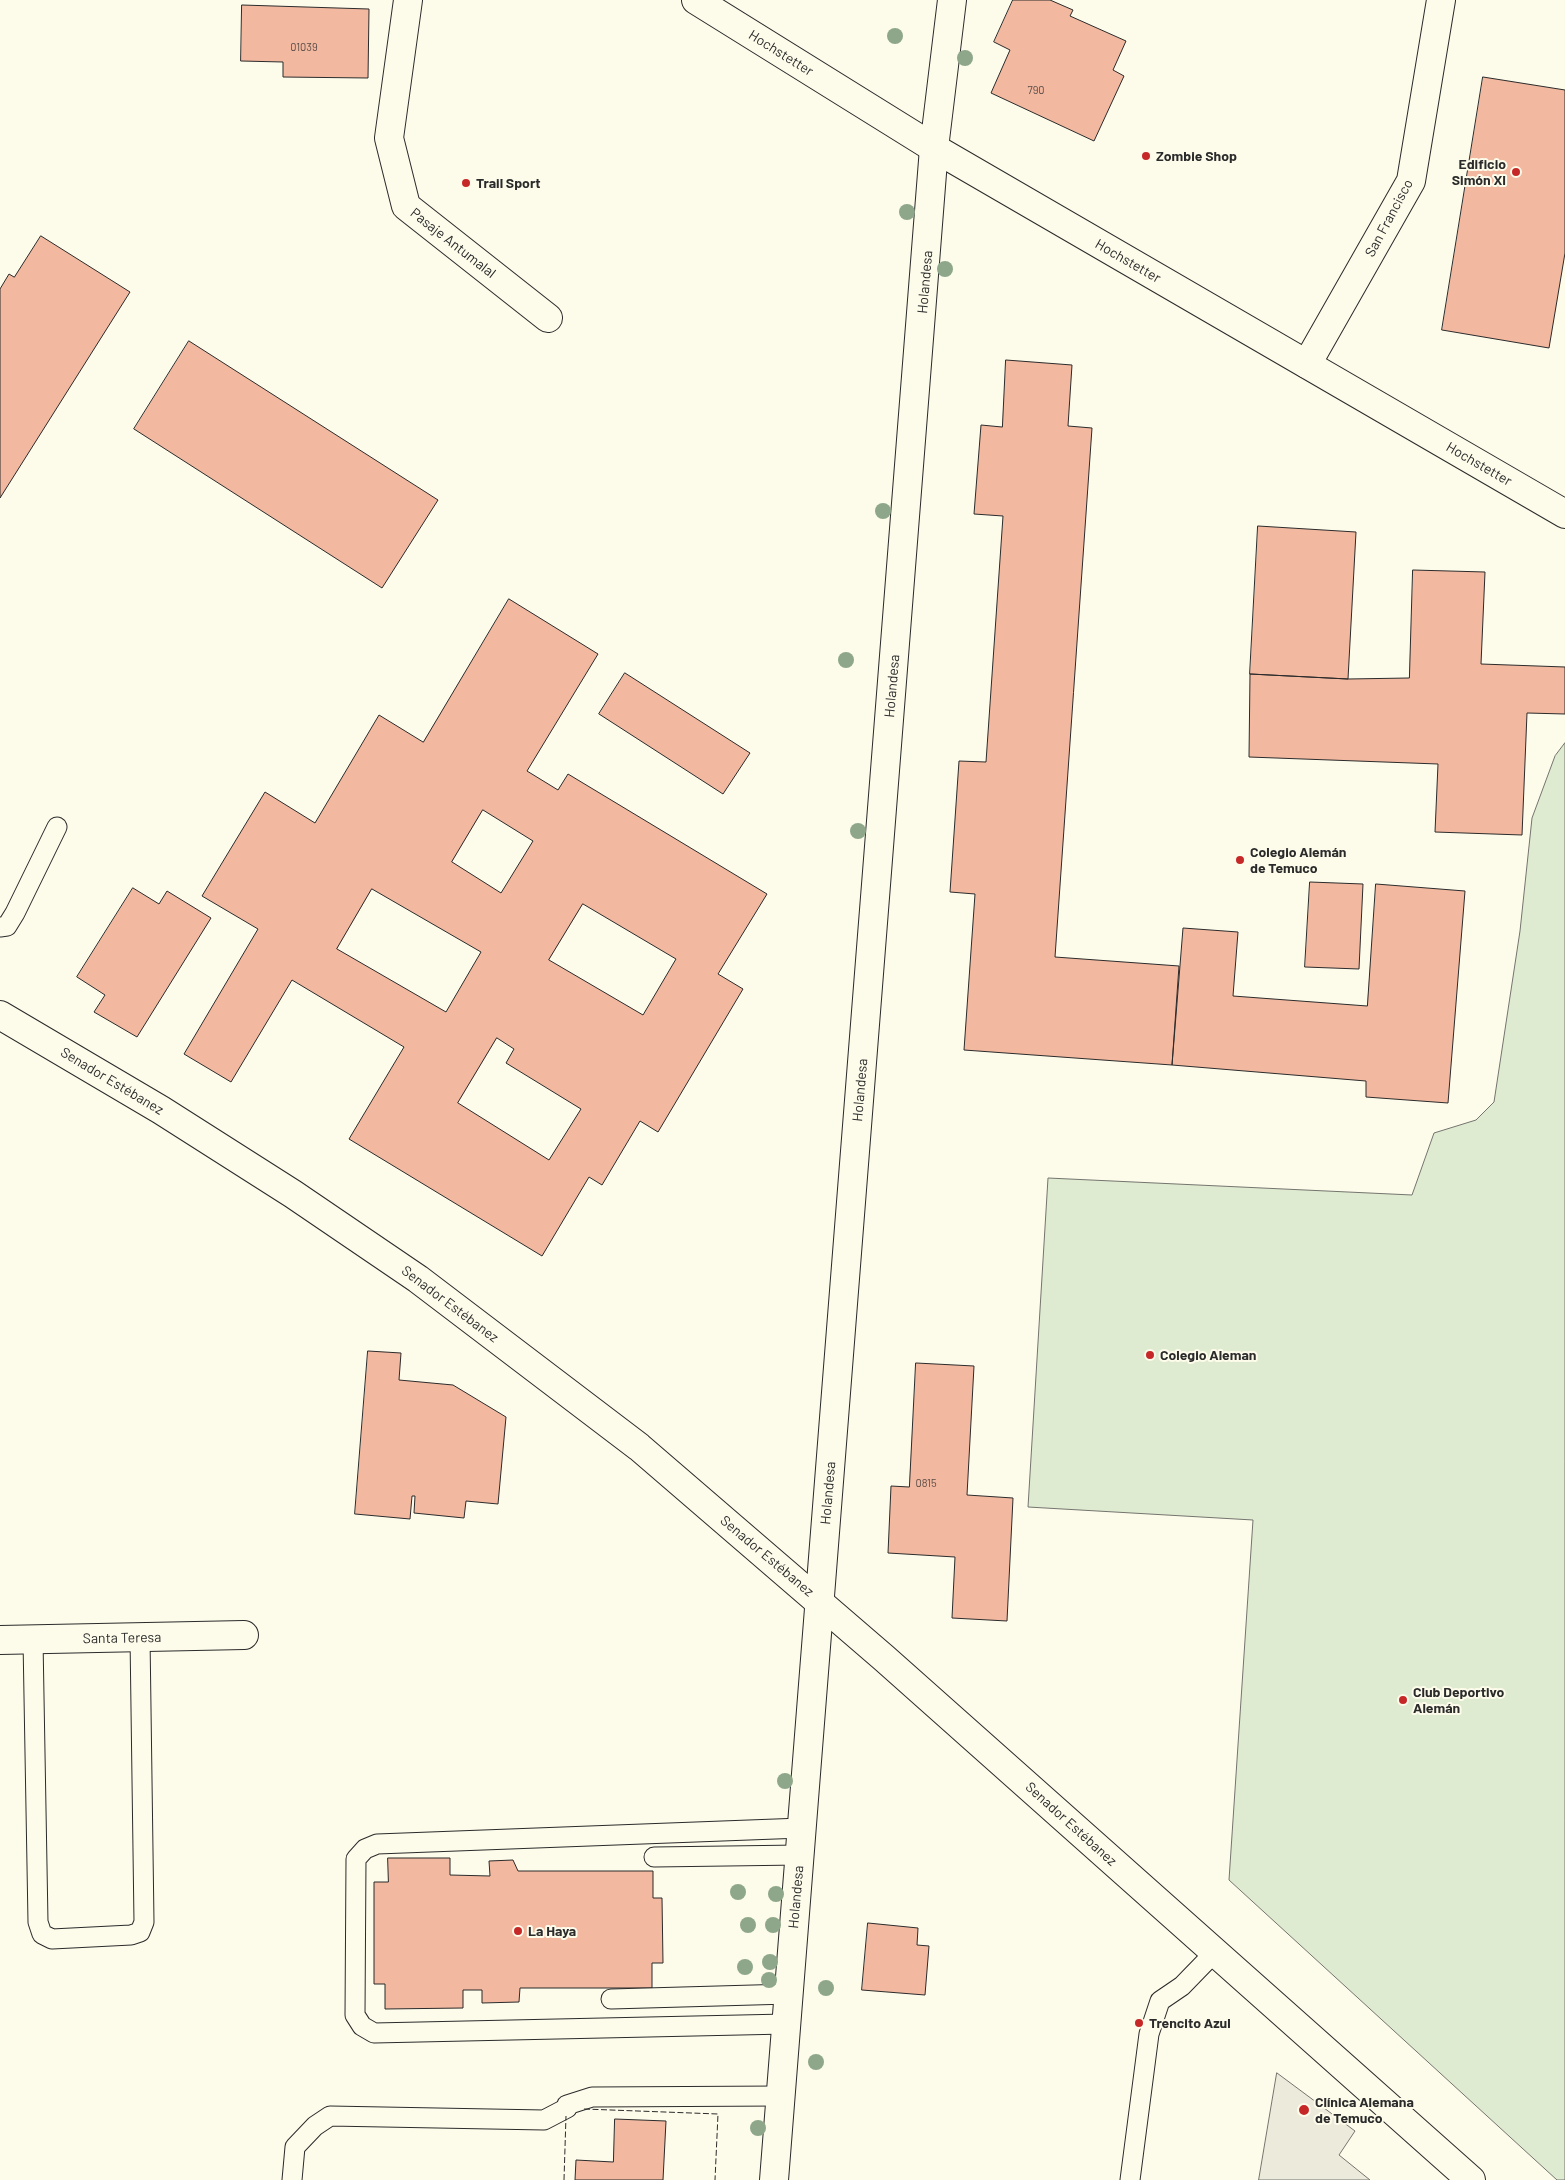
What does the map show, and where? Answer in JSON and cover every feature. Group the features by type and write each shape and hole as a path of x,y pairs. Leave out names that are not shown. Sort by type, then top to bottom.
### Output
{"street":[{"name":"Pasaje Antumalal","path":"408,0 388,138 406,206 548,318"},
{"name":"Hochstetter","path":"696,0 934,148 1565,514"},
{"name":"Holandesa","path":"774,2180 934,148 952,0"},
{"name":"San Francisco","path":"1307,364 1411,181 1441,0"},
{"name":"Senador Estébanez","path":"0,1015 161,1110 293,1194 418,1279 639,1447 819,1600 1471,2180"},
{"name":"Santa Teresa","path":"0,1640 244,1635"}],"lane":[{"path":"0,926 7,926 57,827"},
{"path":"34,1640 38,1922 42,1934 52,1938 131,1935 140,1932 144,1922 140,1637"},
{"path":"786,2024 374,2033 362,2026 355,2015 356,1859 365,1849 377,1844 802,1828"},
{"path":"654,1858 800,1855"},
{"path":"1130,2180 1149,2034 1160,2001 1182,1986 1215,1952"},
{"path":"612,1999 789,1994"},
{"path":"292,2180 295,2147 315,2126 330,2116 544,2120 566,2108 567,2105 592,2097 781,2096"}],"green space":[{"name":"Club Deportivo Alemán","path":"1565,743 1565,2180 1557,2180 1229,1880 1253,1520 1028,1507 1048,1178 1412,1195 1434,1133 1476,1120 1494,1102 1520,931 1532,818 1555,756"}],"shaded area":[{"path":"1277,2073 1355,2131 1339,2155 1370,2180 1259,2180"}],"building":[{"path":"1013,0 1050,0 1073,10 1070,16 1126,41 1113,70 1124,76 1094,141 991,93 1010,50 994,42"},
{"path":"242,5 369,9 368,78 283,77 283,62 241,61"},
{"name":"Edificio Simón XI","path":"1483,77 1565,90 1565,253 1549,348 1442,330"},
{"path":"41,236 130,292 0,498 0,289 9,274 14,277"},
{"path":"189,341 438,500 382,588 134,429"},
{"path":"1006,360 1072,365 1068,426 1092,428 1055,957 1179,966 1172,1065 964,1050 975,894 950,892 959,761 986,762 1003,516 974,514 981,425 1002,427"},
{"path":"1258,526 1356,532 1348,679 1250,674"},
{"path":"1413,570 1485,572 1481,664 1565,667 1565,714 1527,713 1522,835 1435,832 1438,764 1249,757 1250,674 1348,679 1409,678"},
{"path":"509,599 598,654 527,771 558,790 568,774 767,894 718,974 743,989 658,1132 640,1121 602,1185 589,1177 542,1256 349,1139 404,1047 292,980 231,1082 184,1054 258,929 202,896 265,792 315,823 379,715 423,742","holes":["483,810 533,841 501,893 452,862","372,889 481,952 446,1012 337,949","583,904 676,959 643,1015 549,960","497,1038 514,1049 506,1063 581,1109 549,1160 458,1103"]},
{"path":"625,673 750,753 723,794 599,714"},
{"path":"1310,882 1363,884 1359,969 1305,967"},
{"path":"1376,884 1465,891 1448,1103 1366,1097 1366,1081 1172,1065 1183,928 1238,932 1233,996 1367,1006"},
{"path":"133,888 159,904 167,891 211,918 137,1037 94,1012 105,995 77,977"},
{"path":"368,1351 401,1353 399,1380 453,1385 506,1417 498,1504 466,1501 464,1518 414,1513 415,1496 412,1496 410,1519 355,1514"},
{"path":"916,1363 974,1366 967,1495 1013,1498 1007,1621 952,1618 955,1557 888,1553 891,1486 909,1487"},
{"name":"La Haya","path":"388,1858 450,1858 450,1875 490,1876 489,1861 513,1860 518,1871 653,1871 653,1898 662,1898 663,1963 652,1963 652,1988 520,1988 519,2002 482,2003 482,1990 463,1990 463,2008 385,2009 385,1984 374,1984 374,1882 388,1882"},
{"path":"868,1923 918,1928 917,1945 929,1946 925,1995 862,1990"},
{"path":"615,2119 666,2121 663,2180 575,2180 576,2160 613,2162"}],"fence":[{"path":"584,2109 718,2114 715,2180"},
{"path":"564,2180 566,2116"}],"place":[{"name":"Zombie Shop","path":"1146,156"},
{"name":"Edificio Simón XI","path":"1516,172"},
{"name":"Trail Sport","path":"466,183"},
{"name":"Colegio Alemán de Temuco","path":"1240,860"},
{"name":"Colegio Aleman","path":"1150,1355"},
{"name":"Club Deportivo Alemán","path":"1403,1700"},
{"name":"La Haya","path":"518,1931"},
{"name":"Trencito Azul","path":"1139,2023"},
{"name":"Clínica Alemana de Temuco","path":"1304,2110"}]}
